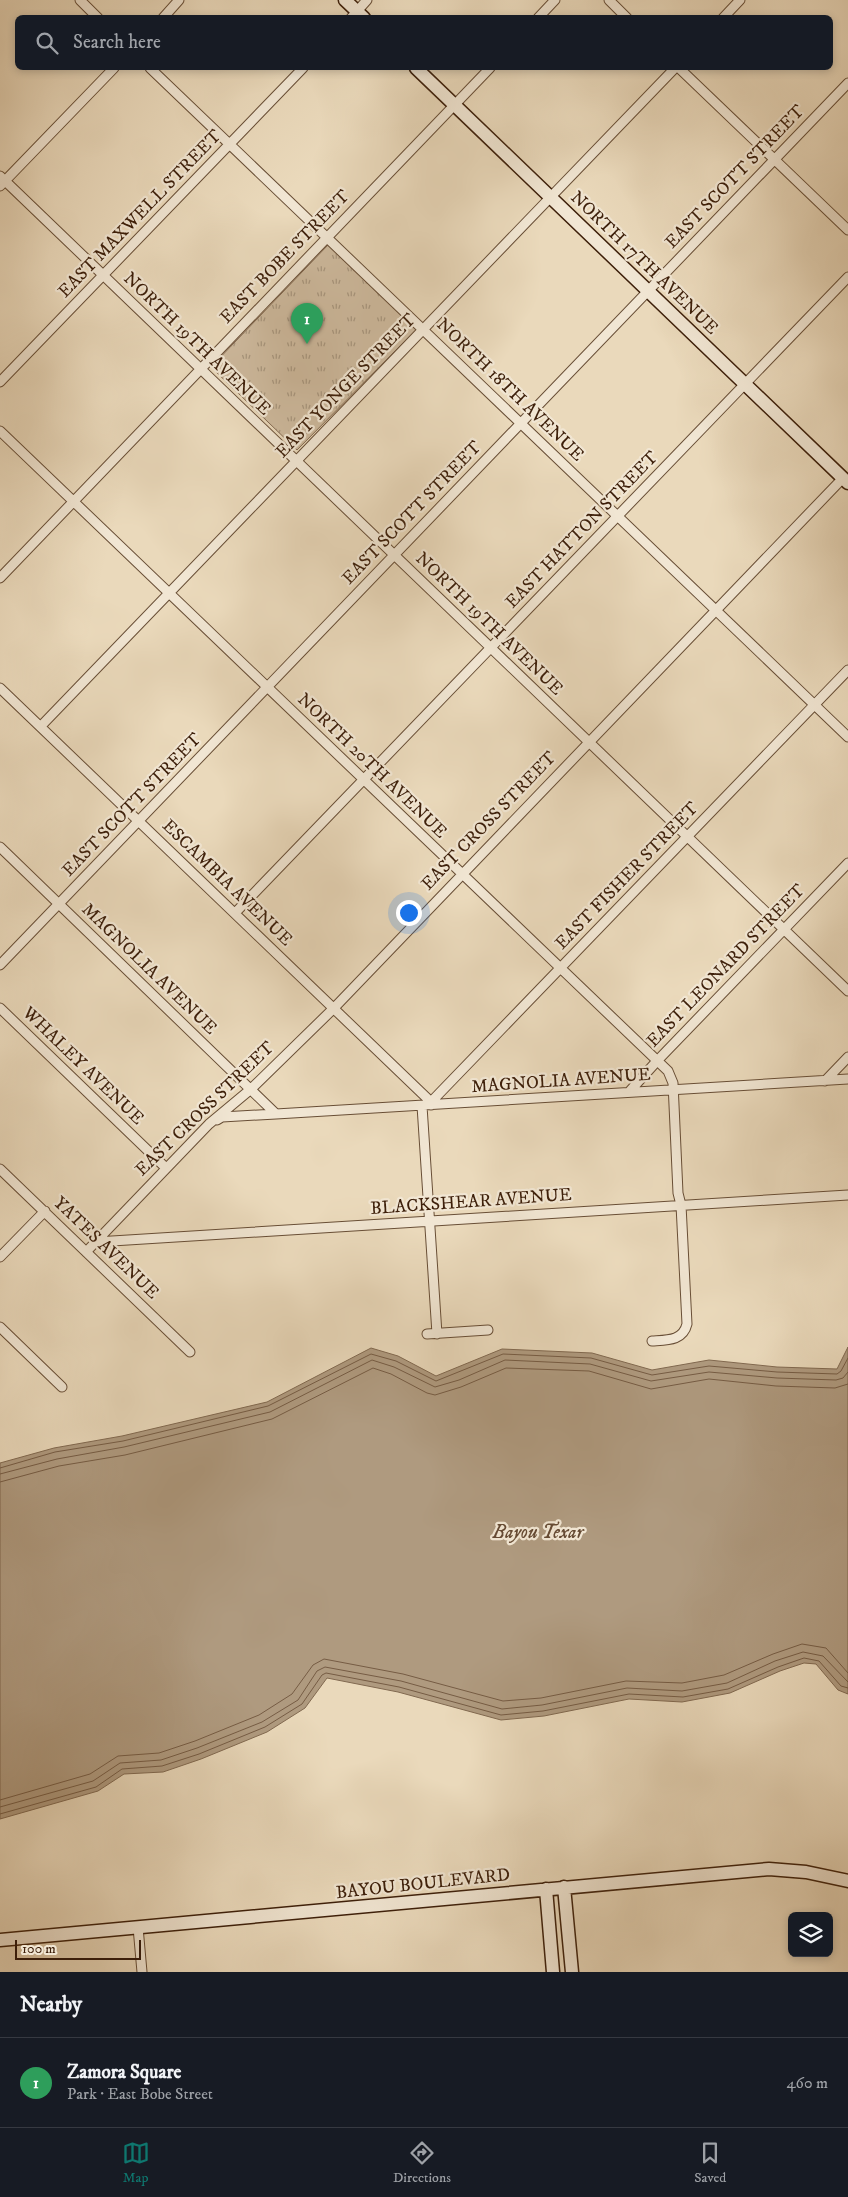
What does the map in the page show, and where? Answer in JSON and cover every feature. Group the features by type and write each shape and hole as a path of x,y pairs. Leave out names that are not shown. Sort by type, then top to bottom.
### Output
{"main road":[{"path":"346,0 357,15"},
{"name":"NORTH 17TH AVENUE","path":"418,70 745,384 846,478"},
{"name":"BAYOU BOULEVARD","path":"0,1940 769,1869 806,1872 848,1881"},
{"path":"564,1887 572,1972"},
{"path":"546,1889 553,1972"}],"street":[{"path":"80,0 95,15"},
{"path":"165,15 179,0"},
{"path":"357,15 367,0"},
{"path":"541,15 555,0"},
{"path":"609,0 624,15"},
{"path":"726,15 740,0"},
{"path":"2,181 112,70"},
{"name":"NORTH 18TH AVENUE","path":"152,70 848,737"},
{"name":"EAST MAXWELL STREET","path":"0,382 300,70"},
{"name":"EAST BOBE STREET","path":"0,578 488,70"},
{"name":"EAST YONGE STREET","path":"41,726 673,70"},
{"path":"681,70 848,230"},
{"name":"EAST SCOTT STREET","path":"0,965 848,83"},
{"name":"NORTH 19TH AVENUE","path":"2,181 848,991"},
{"name":"EAST HATTON STREET","path":"235,913 848,277"},
{"name":"NORTH 20TH AVENUE","path":"0,431 463,874 657,1061 671,1077 674,1090 678,1193 681,1205 687,1324 684,1333 680,1337 652,1341"},
{"name":"EAST CROSS STREET","path":"86,1252 209,1124 251,1089 334,1008 846,478"},
{"name":"EAST FISHER STREET","path":"428,1104 848,670"},
{"name":"ESCAMBIA AVENUE","path":"0,688 334,1008 428,1104"},
{"name":"MAGNOLIA AVENUE","path":"0,847 276,1114"},
{"name":"EAST LEONARD STREET","path":"629,1092 848,863"},
{"name":"WHALEY AVENUE","path":"0,1008 166,1168"},
{"path":"825,1081 848,1057"},
{"name":"MAGNOLIA AVENUE","path":"209,1124 222,1118 276,1114 848,1079"},
{"path":"428,1104 430,1221 437,1334"},
{"name":"YATES AVENUE","path":"0,1169 190,1352"},
{"name":"BLACKSHEAR AVENUE","path":"96,1242 848,1195"},
{"path":"0,1257 44,1211"},
{"path":"0,1327 62,1387"},
{"path":"427,1334 488,1330"},
{"path":"138,1927 142,1972"}],"green space":[{"path":"328,245 417,329 297,450 211,367"}],"water":[{"name":"Bayou Texar","path":"848,1347 848,1694 838,1690 816,1664 804,1663 780,1671 730,1693 682,1702 629,1699 544,1716 501,1720 398,1692 327,1678 305,1708 267,1732 201,1759 163,1772 124,1774 98,1791 0,1819 0,1463 54,1448 122,1436 267,1402 371,1348 398,1356 436,1376 502,1349 592,1353 652,1370 709,1360 777,1367 837,1369"}],"place":[{"name":"Zamora Square","path":"307,344"}]}
